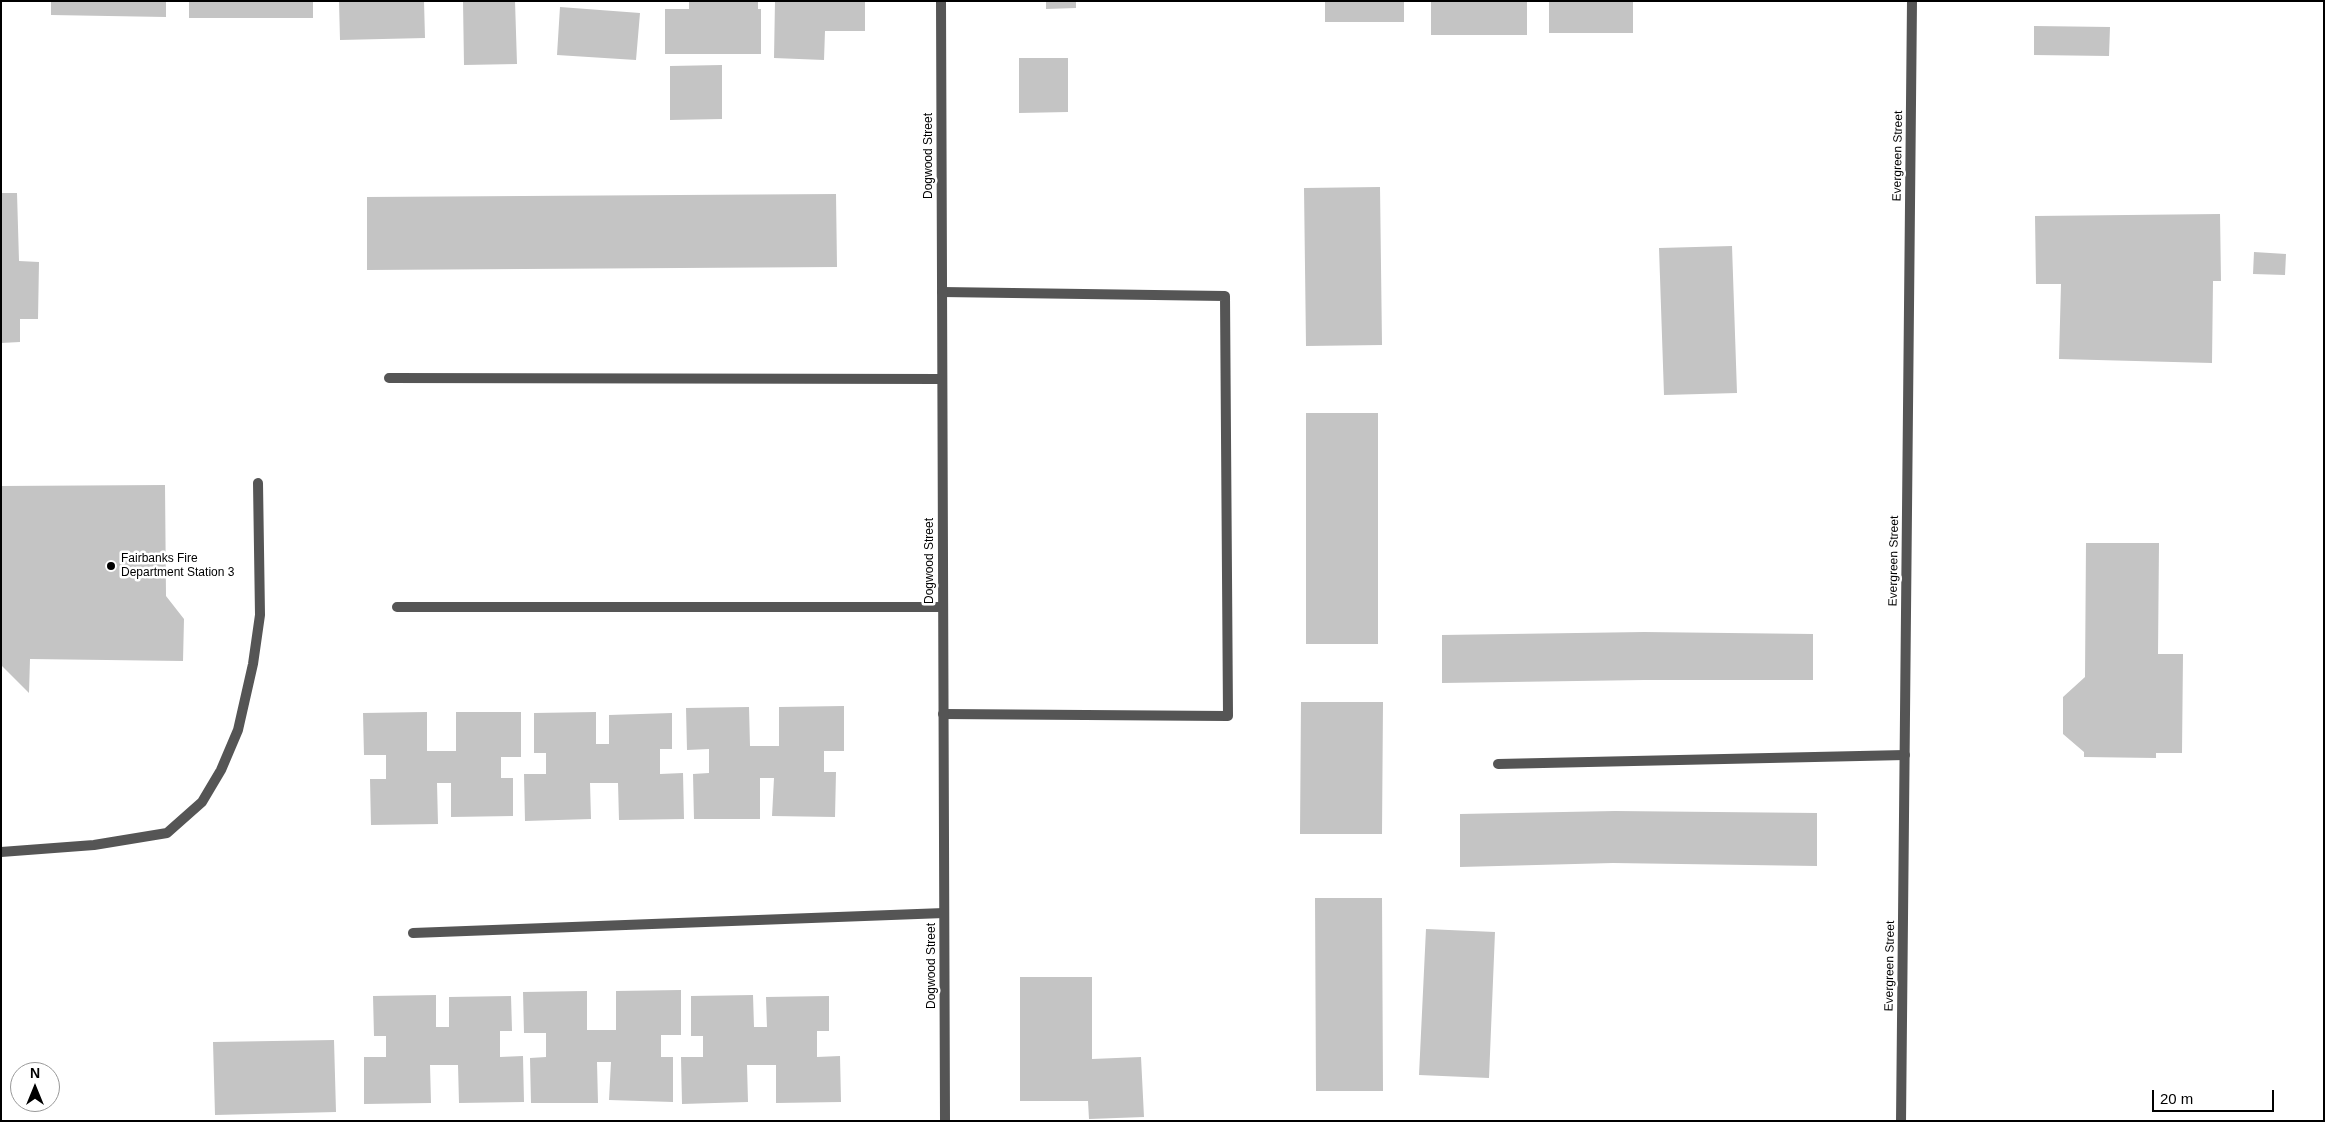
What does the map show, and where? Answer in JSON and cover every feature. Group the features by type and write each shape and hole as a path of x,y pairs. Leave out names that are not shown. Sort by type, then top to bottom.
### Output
{"street":[{"name":"Dogwood Street","path":"941,1 945,1121"},
{"name":"Evergreen Street","path":"1901,1121 1912,1"},
{"path":"942,292 1225,296 1228,716 943,714"},
{"path":"388,378 942,379"},
{"path":"1,852 94,845 167,833 202,802 221,770 238,730 253,664 260,615 258,483"},
{"path":"397,607 943,607"},
{"path":"1498,764 1905,755"},
{"path":"413,933 944,913"}],"building":[{"path":"51,1 166,1 166,17 51,15"},
{"path":"189,1 313,1 313,18 189,18"},
{"path":"339,1 424,1 425,38 340,40"},
{"path":"463,1 515,1 517,64 464,65"},
{"path":"689,1 758,1 758,9 761,9 761,54 665,54 665,9 689,9"},
{"path":"775,1 865,1 865,31 825,31 824,60 774,58"},
{"path":"1046,1 1076,1 1076,8 1046,9"},
{"path":"1325,1 1404,1 1404,22 1325,22"},
{"path":"1431,1 1527,1 1527,35 1431,35"},
{"path":"1549,1 1633,1 1633,33 1549,33"},
{"path":"560,7 640,13 636,60 557,55"},
{"path":"2034,26 2110,27 2109,56 2034,55"},
{"path":"1019,58 1068,58 1068,112 1019,113"},
{"path":"722,65 722,119 670,120 670,66"},
{"path":"1380,187 1382,345 1306,346 1304,188"},
{"path":"1,193 17,193 19,261 39,262 38,319 20,319 20,342 1,343"},
{"path":"836,194 837,267 367,270 367,197"},
{"path":"2220,214 2221,281 2213,281 2212,363 2059,359 2061,284 2036,284 2035,216"},
{"path":"1732,246 1737,393 1664,395 1659,248"},
{"path":"2254,252 2286,254 2285,275 2253,274"},
{"path":"1306,413 1378,413 1378,644 1306,644"},
{"path":"165,485 166,596 184,619 183,661 30,659 29,693 1,665 1,486"},
{"path":"2086,543 2159,543 2158,654 2183,654 2182,753 2156,753 2156,758 2084,757 2084,752 2063,734 2063,697 2085,677"},
{"path":"1644,632 1813,634 1813,680 1442,683 1442,635"},
{"path":"1301,702 1383,702 1382,834 1300,834"},
{"path":"844,706 844,751 824,751 824,772 836,772 835,817 772,816 774,778 760,778 760,819 694,819 693,774 709,773 709,749 687,750 686,708 749,707 750,746 779,746 779,707"},
{"path":"427,712 427,751 456,751 456,712 521,712 521,757 501,757 501,778 513,778 513,816 451,817 451,783 437,783 438,824 371,825 370,779 386,779 386,755 364,755 363,713"},
{"path":"596,712 596,744 609,744 609,715 672,713 672,749 660,749 660,774 683,773 684,819 619,820 618,783 590,783 591,819 525,821 524,774 546,774 546,753 534,753 534,713"},
{"path":"1615,811 1817,813 1817,866 1613,863 1460,867 1460,814"},
{"path":"1315,898 1382,898 1383,1091 1316,1091"},
{"path":"1426,929 1495,932 1489,1078 1419,1075"},
{"path":"1020,977 1092,977 1092,1059 1141,1057 1144,1117 1089,1119 1088,1101 1020,1101"},
{"path":"681,990 681,1035 661,1035 661,1057 673,1057 673,1102 609,1100 611,1062 597,1062 598,1103 531,1103 530,1058 546,1057 546,1033 524,1033 523,992 587,991 587,1030 616,1030 616,991"},
{"path":"436,995 436,1027 449,1027 449,997 511,996 512,1031 500,1031 500,1057 523,1056 524,1102 459,1103 458,1065 430,1065 431,1103 364,1104 364,1057 386,1057 386,1036 374,1036 373,996"},
{"path":"753,995 754,1027 767,1027 766,997 829,996 829,1031 817,1031 817,1057 840,1056 841,1102 776,1103 776,1065 747,1065 748,1102 682,1104 681,1057 703,1057 703,1036 691,1036 691,996"},
{"path":"334,1040 336,1112 215,1115 213,1042"}],"place":[{"name":"Fairbanks Fire Department Station 3","path":"111,566"}]}
